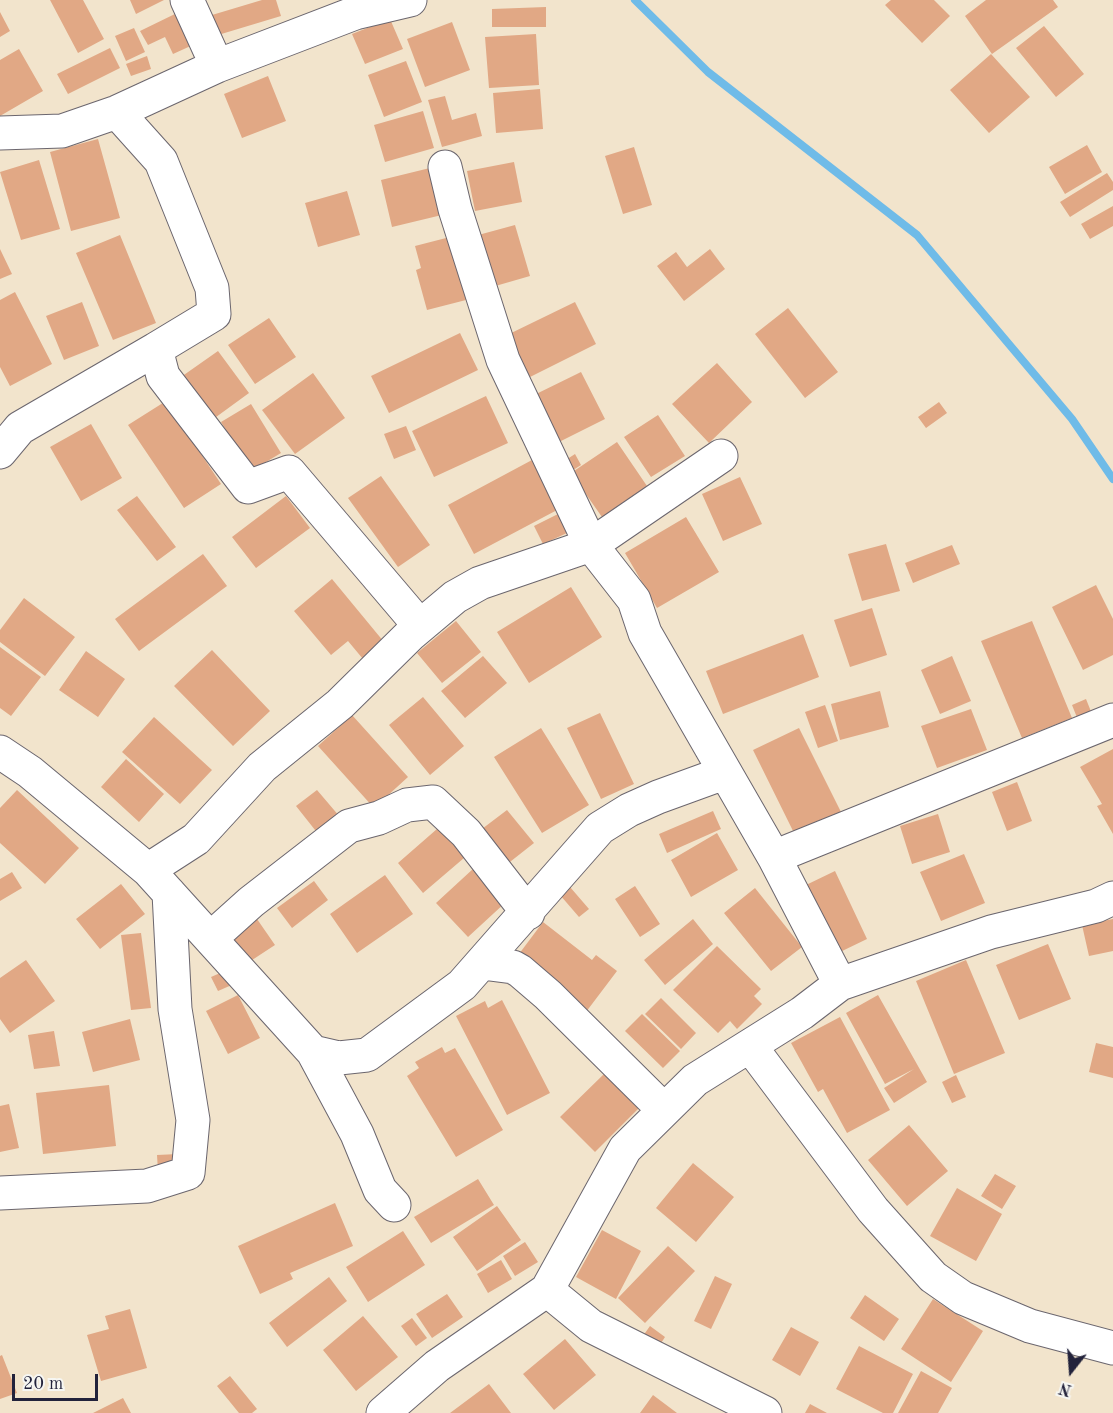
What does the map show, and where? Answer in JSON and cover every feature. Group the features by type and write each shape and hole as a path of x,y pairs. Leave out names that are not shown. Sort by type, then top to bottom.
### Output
{"street":[{"path":"187,0 217,66"},
{"path":"0,133 62,131 117,112 217,66 355,13 410,0"},
{"path":"0,452 20,428 214,314 212,288 161,161 117,112"},
{"path":"445,167 455,209 503,360 591,545 634,600 645,633 774,857 840,984"},
{"path":"156,349 164,376 248,487 290,472 420,626"},
{"path":"0,1193 147,1186 188,1173 193,1120 158,882 262,767 340,704 420,626 455,597 480,583 591,545 721,456"},
{"path":"774,857 1113,720"},
{"path":"0,752 30,772 158,882 313,1052 357,1134 380,1190 394,1204"},
{"path":"313,1052 339,1058 368,1055 462,985 600,828 657,796 724,773"},
{"path":"211,938 251,902 349,826 379,818 407,805 432,802 466,834 528,912"},
{"path":"383,1413 436,1366 547,1290 625,1149 663,1109 695,1080 802,1013 840,984 991,932 1096,906 1113,898"},
{"path":"482,963 513,967 520,971 548,995 663,1109"},
{"path":"750,1046 873,1210 933,1277 963,1298 1030,1326 1113,1348"},
{"path":"547,1290 591,1326 754,1410"}],"building":[{"path":"50,0 83,0 104,39 78,53"},
{"path":"130,0 164,0 136,14"},
{"path":"262,0 276,0 281,16 218,35 212,15"},
{"path":"891,0 934,0 950,16 922,43 885,5"},
{"path":"986,0 1053,0 1058,7 992,54 965,16"},
{"path":"546,7 546,27 492,27 492,9"},
{"path":"0,12 10,31 0,37"},
{"path":"179,12 195,44 173,54 165,37 148,45 140,31"},
{"path":"390,19 403,49 365,64 352,34"},
{"path":"452,22 470,70 425,87 407,39"},
{"path":"1044,26 1084,74 1056,97 1016,48"},
{"path":"134,28 145,52 126,61 115,36"},
{"path":"536,34 539,85 489,88 485,37"},
{"path":"110,48 120,68 68,94 57,74"},
{"path":"19,49 43,91 0,116 0,60"},
{"path":"991,54 1030,97 989,133 950,90"},
{"path":"147,56 151,69 131,76 126,64"},
{"path":"406,61 422,102 384,117 368,75"},
{"path":"268,76 286,121 242,138 224,94"},
{"path":"540,89 543,129 496,133 493,93"},
{"path":"445,96 452,120 476,113 482,136 442,147 428,100"},
{"path":"423,111 434,148 385,162 374,125"},
{"path":"98,139 120,218 71,231 50,152"},
{"path":"1087,145 1102,172 1065,194 1049,167"},
{"path":"634,147 652,205 623,214 605,156"},
{"path":"39,160 60,229 21,240 0,172"},
{"path":"514,162 522,202 475,211 467,171"},
{"path":"434,167 446,214 392,227 381,180"},
{"path":"1107,173 1113,182 1113,190 1070,217 1060,202"},
{"path":"347,191 360,235 318,247 305,203"},
{"path":"1113,206 1113,226 1090,239 1081,224"},
{"path":"515,225 530,276 485,289 471,237"},
{"path":"120,235 156,323 113,340 76,253"},
{"path":"450,237 466,300 427,310 416,270 421,268 415,246"},
{"path":"0,249 12,274 0,279"},
{"path":"710,249 725,269 684,301 657,266 676,252 687,267"},
{"path":"15,292 52,364 10,386 0,367 0,300"},
{"path":"82,302 99,346 64,360 46,316"},
{"path":"575,302 596,344 524,380 503,337"},
{"path":"788,308 838,372 805,398 755,334"},
{"path":"269,318 296,357 255,384 228,345"},
{"path":"460,333 478,370 389,413 371,376"},
{"path":"218,351 249,393 212,420 181,377"},
{"path":"717,363 752,402 709,443 672,404"},
{"path":"581,372 605,419 555,444 530,397"},
{"path":"313,373 345,418 295,454 262,410"},
{"path":"486,396 508,443 434,477 412,431"},
{"path":"166,401 221,484 184,508 128,425"},
{"path":"939,402 947,413 926,428 918,417"},
{"path":"251,404 281,453 251,471 221,422"},
{"path":"658,415 685,456 651,477 624,437"},
{"path":"91,424 122,478 81,501 50,447"},
{"path":"406,426 416,450 394,459 384,434"},
{"path":"617,442 647,486 602,517 571,473"},
{"path":"575,454 581,465 564,476 558,465"},
{"path":"532,460 559,509 474,554 448,505"},
{"path":"381,476 430,545 398,567 348,498"},
{"path":"740,477 762,524 723,541 702,494"},
{"path":"137,496 176,547 157,561 117,510"},
{"path":"286,496 310,528 256,568 232,537"},
{"path":"558,514 567,533 543,544 534,526"},
{"path":"686,517 719,572 657,608 625,553"},
{"path":"886,544 900,591 862,601 848,554"},
{"path":"952,545 960,564 913,583 905,563"},
{"path":"203,554 227,586 139,651 115,619"},
{"path":"332,579 384,642 363,659 348,641 331,655 294,611"},
{"path":"1096,585 1113,619 1113,655 1083,670 1052,607"},
{"path":"571,587 602,637 529,683 497,632"},
{"path":"24,598 75,637 45,676 0,642 0,630"},
{"path":"872,608 887,655 850,667 834,620"},
{"path":"456,621 481,652 442,683 417,653"},
{"path":"1032,621 1072,718 1022,738 981,641"},
{"path":"803,634 819,677 723,714 706,671"},
{"path":"0,647 41,677 11,716 0,708"},
{"path":"212,650 270,711 233,746 174,686"},
{"path":"86,651 125,679 98,717 59,690"},
{"path":"483,656 507,683 465,718 441,691"},
{"path":"952,656 971,701 940,714 921,670"},
{"path":"880,691 889,727 840,740 831,704"},
{"path":"423,697 464,746 430,775 389,725"},
{"path":"1086,699 1092,714 1078,720 1072,705"},
{"path":"825,705 838,741 818,748 805,712"},
{"path":"971,709 987,750 937,768 921,726"},
{"path":"600,713 634,784 601,799 567,728"},
{"path":"352,715 408,777 374,808 318,746"},
{"path":"154,717 212,770 180,804 122,752"},
{"path":"541,728 589,805 542,833 494,757"},
{"path":"799,728 843,816 797,839 753,750"},
{"path":"1113,749 1113,834 1097,806 1102,804 1080,767"},
{"path":"126,759 164,794 139,822 101,787"},
{"path":"1017,782 1032,821 1007,831 992,792"},
{"path":"17,790 79,848 45,884 0,843 0,808"},
{"path":"317,790 340,817 319,835 296,806"},
{"path":"507,810 534,843 501,869 474,835"},
{"path":"713,811 721,829 667,853 659,834"},
{"path":"938,814 950,852 912,864 900,826"},
{"path":"445,822 471,852 423,893 398,863"},
{"path":"717,833 738,870 691,897 671,860"},
{"path":"964,854 985,903 941,921 920,872"},
{"path":"474,868 506,902 468,937 436,903"},
{"path":"835,871 867,939 838,953 806,885"},
{"path":"12,872 22,888 0,901 0,879"},
{"path":"385,875 413,914 357,953 330,914"},
{"path":"314,881 328,900 292,928 277,908"},
{"path":"121,884 145,914 100,949 76,919"},
{"path":"635,886 660,924 640,937 615,899"},
{"path":"570,887 589,909 579,917 560,895"},
{"path":"755,888 802,947 771,971 724,913"},
{"path":"257,919 275,945 246,964 229,938"},
{"path":"693,919 713,944 665,985 644,960"},
{"path":"1113,919 1113,951 1089,956 1082,925"},
{"path":"543,922 592,960 596,955 617,971 586,1012 516,958"},
{"path":"141,933 151,1008 131,1010 121,935"},
{"path":"1048,944 1071,999 1019,1020 996,965"},
{"path":"717,946 761,989 754,996 762,1004 737,1029 730,1021 718,1033 673,990"},
{"path":"26,960 55,1001 10,1033 0,1019 0,978"},
{"path":"966,960 1005,1053 954,1074 916,981"},
{"path":"227,970 234,984 218,991 211,977"},
{"path":"238,995 260,1038 228,1054 206,1011"},
{"path":"878,995 927,1082 894,1103 884,1088 914,1069 885,1084 846,1013"},
{"path":"661,998 696,1033 681,1049 645,1014"},
{"path":"502,1000 550,1093 507,1115 456,1016 485,1001 488,1008"},
{"path":"642,1014 680,1051 663,1068 625,1031"},
{"path":"840,1017 890,1110 847,1133 823,1089 818,1092 791,1043"},
{"path":"130,1019 140,1060 93,1072 82,1032"},
{"path":"54,1031 60,1066 34,1069 28,1035"},
{"path":"1096,1043 1113,1047 1113,1078 1089,1072"},
{"path":"442,1047 445,1053 455,1048 503,1130 456,1157 407,1076 419,1068 415,1062"},
{"path":"604,1074 639,1108 595,1152 560,1117"},
{"path":"956,1075 966,1097 952,1103 942,1082"},
{"path":"109,1085 116,1146 43,1154 36,1093"},
{"path":"9,1104 19,1148 0,1152 0,1106"},
{"path":"909,1125 948,1171 907,1206 868,1160"},
{"path":"178,1154 179,1171 158,1171 157,1155"},
{"path":"693,1163 734,1197 696,1242 656,1208"},
{"path":"995,1174 1016,1186 1002,1209 981,1196"},
{"path":"478,1179 494,1205 431,1243 414,1217"},
{"path":"957,1188 1002,1214 976,1261 930,1236"},
{"path":"335,1203 353,1246 290,1273 293,1279 260,1294 238,1246"},
{"path":"497,1206 521,1240 477,1271 453,1237"},
{"path":"602,1230 641,1251 616,1299 576,1277"},
{"path":"403,1231 425,1265 368,1302 346,1267"},
{"path":"525,1242 538,1262 515,1276 503,1256"},
{"path":"668,1246 695,1271 645,1323 618,1298"},
{"path":"501,1260 512,1279 488,1293 477,1274"},
{"path":"715,1276 732,1284 711,1329 694,1321"},
{"path":"329,1277 347,1301 287,1347 269,1323"},
{"path":"447,1294 463,1317 432,1338 416,1314"},
{"path":"865,1295 899,1319 884,1341 850,1318"},
{"path":"933,1299 983,1331 951,1382 901,1349"},
{"path":"130,1309 147,1368 101,1381 87,1335 109,1329 105,1316"},
{"path":"363,1316 398,1357 356,1391 323,1350"},
{"path":"412,1318 427,1338 416,1346 401,1326"},
{"path":"650,1326 665,1337 654,1354 638,1343"},
{"path":"791,1327 819,1342 800,1376 772,1360"},
{"path":"565,1339 596,1375 554,1410 523,1374"},
{"path":"859,1346 913,1374 893,1413 883,1413 836,1389"},
{"path":"2,1355 17,1393 0,1399 0,1356"},
{"path":"921,1371 952,1388 938,1413 898,1413"},
{"path":"230,1376 257,1409 252,1413 239,1413 217,1386"},
{"path":"489,1384 511,1413 450,1413"},
{"path":"653,1395 677,1413 640,1413"},
{"path":"123,1398 131,1413 93,1413"},
{"path":"810,1404 827,1413 805,1413"}],"waterway":[{"path":"635,0 708,72 917,235 1072,419 1113,479"}]}
